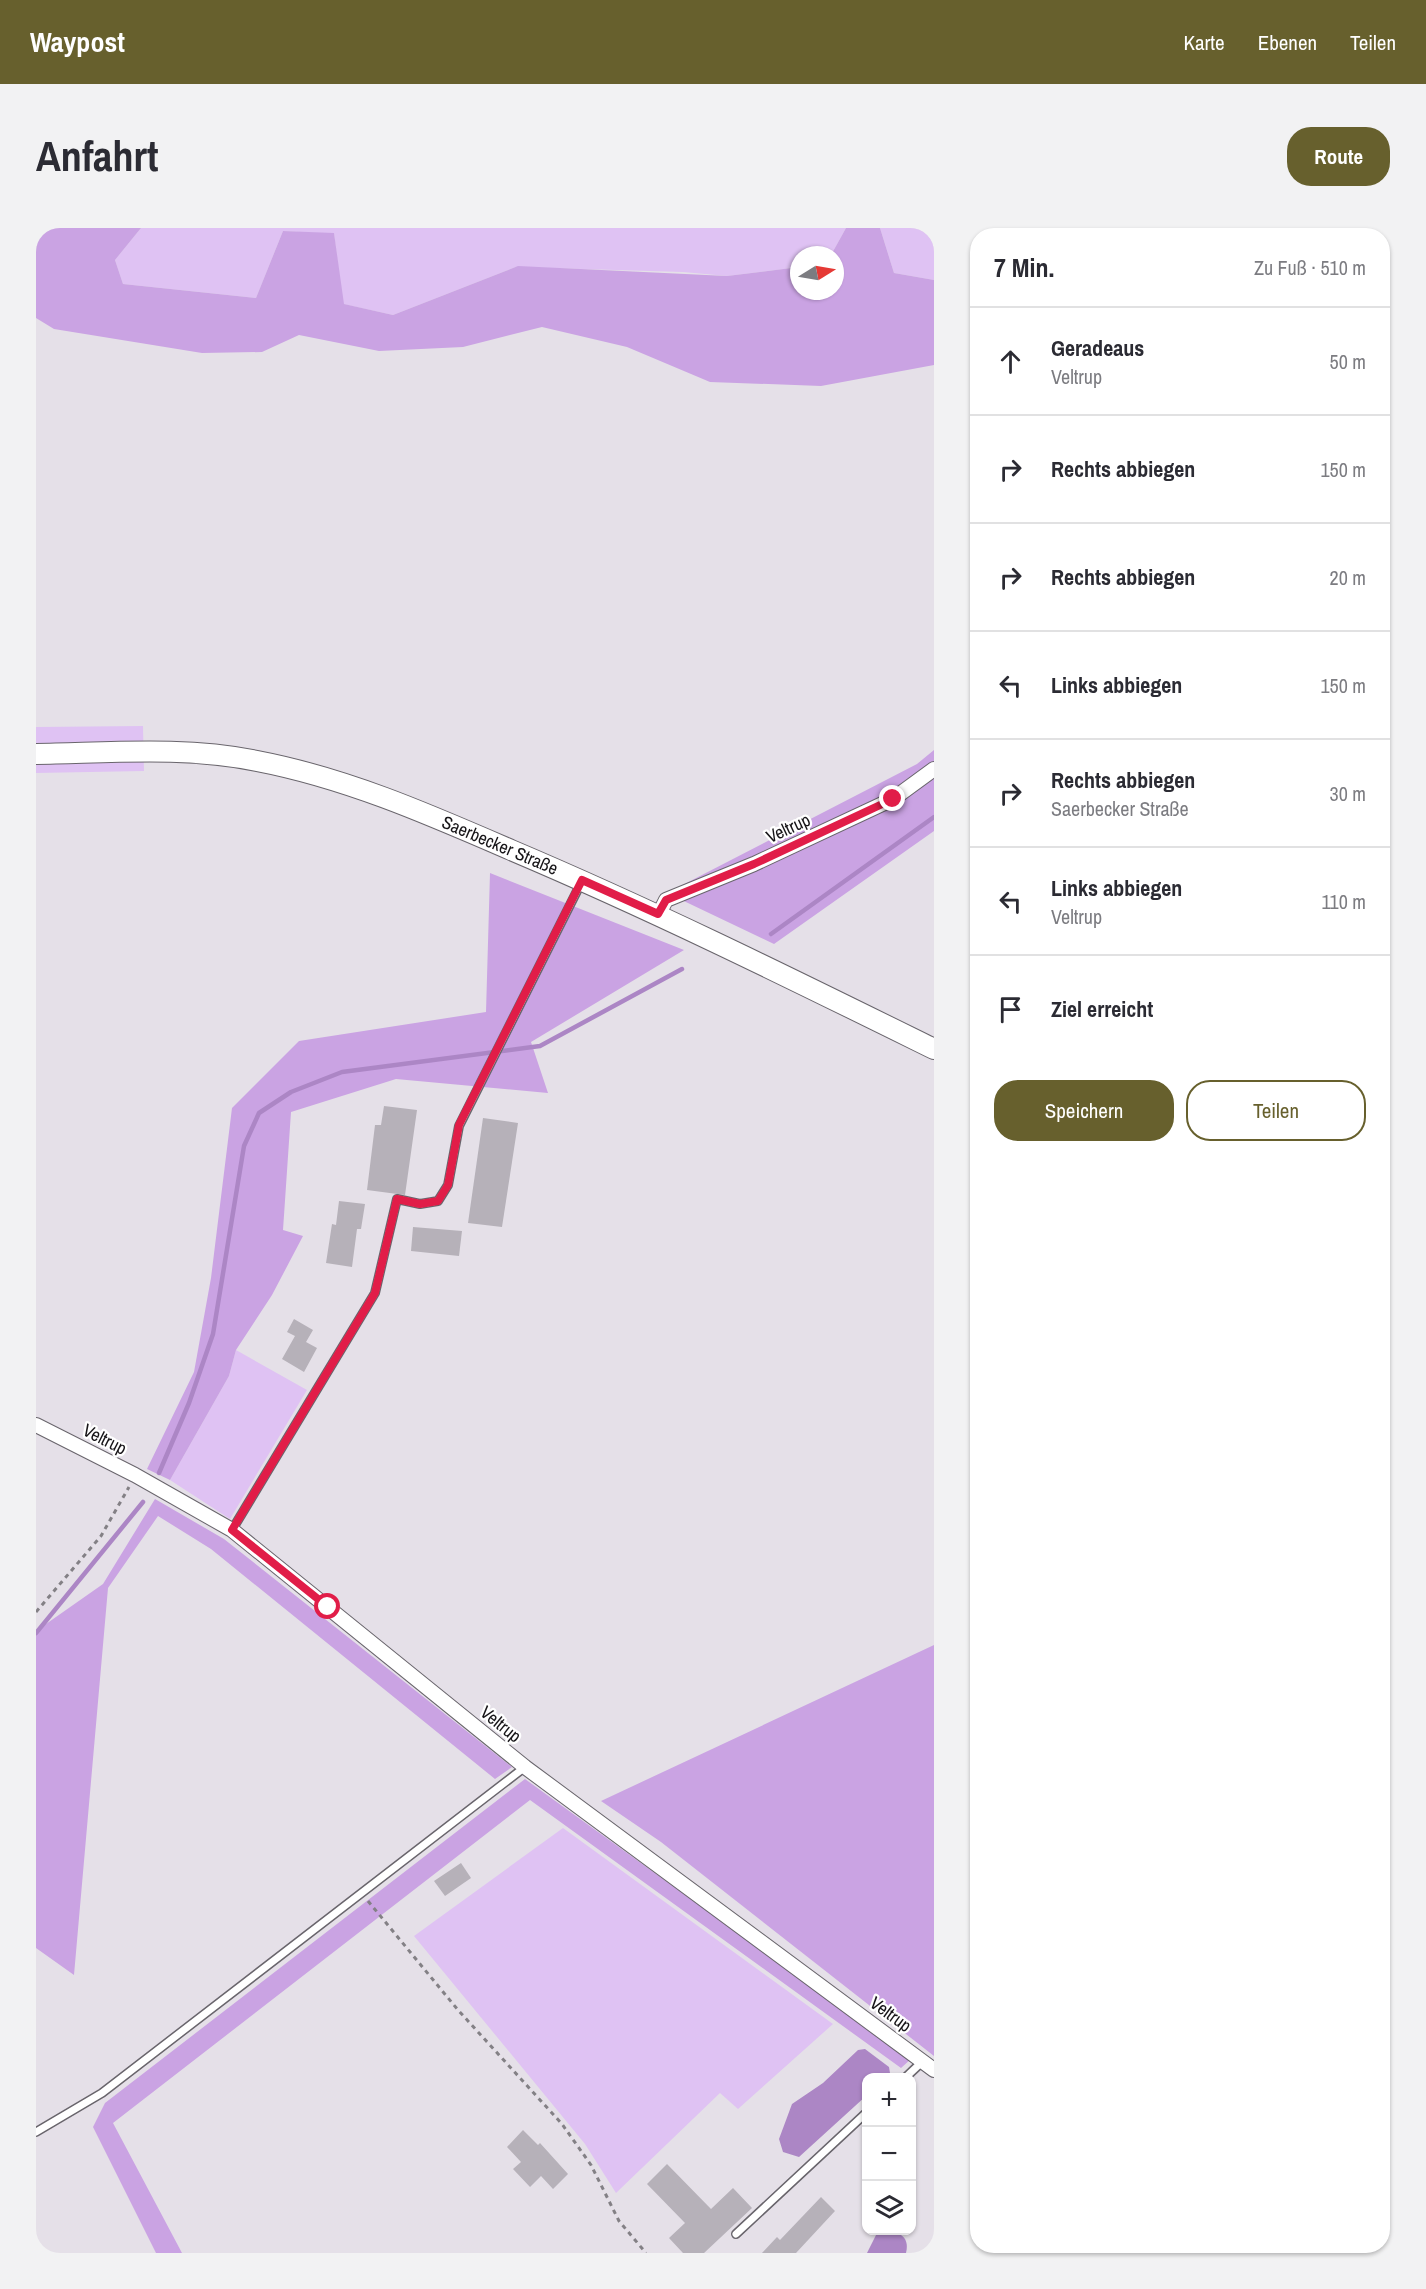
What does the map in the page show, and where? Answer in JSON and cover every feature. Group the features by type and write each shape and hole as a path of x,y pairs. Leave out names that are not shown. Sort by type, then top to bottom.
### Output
{"main road":[{"name":"Saerbecker Straße","path":"36,754 179,752 221,755 268,763 325,777 407,806 582,880 658,914 934,1049"}],"street":[{"name":"Veltrup","path":"658,914 666,900 754,864 893,799 934,769"},
{"name":"Veltrup","path":"36,1425 135,1475 232,1530 525,1767 929,2065"}],"lane":[{"path":"232,1530 375,1293 397,1199 420,1204 438,1201 448,1185 459,1125 582,880"},
{"path":"36,2132 102,2093 525,1767"},
{"path":"914,2073 929,2065"},
{"path":"736,2234 862,2118"}],"path":[{"path":"36,1612 101,1536 135,1475"},
{"path":"362,1893 458,2010 562,2124 591,2165 619,2221 646,2253"}],"shaded area":[{"path":"36,228 141,228 115,260 123,284 256,298 283,231 334,233 344,304 393,315 518,266 727,276 790,268 790,300 844,300 844,246 836,246 846,228 880,228 894,273 934,280 934,365 821,386 710,382 627,347 542,327 463,347 379,351 299,335 262,352 202,353 54,329 36,318"},
{"path":"141,228 846,228 836,246 790,246 790,268 727,276 683,272 516,267 393,315 343,304 334,234 283,231 256,298 123,284 115,260"},
{"path":"880,228 934,228 934,280 894,273"},
{"path":"143,726 144,771 36,773 36,727"},
{"path":"934,750 934,831 774,944 667,893 917,764"},
{"path":"490,873 684,950 531,1042 548,1093 396,1079 291,1112 283,1230 303,1236 272,1295 236,1350 229,1376 170,1480 147,1469 194,1372 211,1278 232,1108 299,1041 486,1012"},
{"path":"236,1350 307,1390 230,1519 170,1480 229,1376"},
{"path":"155,1499 224,1539 512,1767 495,1779 211,1549 158,1516 108,1588 74,1975 36,1948 36,1631 103,1584"},
{"path":"934,1645 934,2056 661,1842 601,1801"},
{"path":"525,1779 911,2059 901,2068 530,1800 113,2123 182,2253 156,2253 93,2127 105,2103"},
{"path":"563,1828 833,2024 738,2109 720,2093 616,2193 585,2144 414,1936"},
{"path":"865,2049 889,2067 890,2073 862,2073 862,2100 799,2157 783,2152 779,2139 792,2104 823,2083 858,2050"},
{"path":"876,2235 901,2235 906,2241 906,2253 867,2253"}],"building":[{"path":"384,1106 417,1110 405,1195 367,1190 375,1125 381,1125"},
{"path":"483,1118 518,1123 502,1227 468,1223"},
{"path":"339,1201 365,1204 361,1229 357,1229 352,1267 326,1263 332,1224 336,1225"},
{"path":"413,1227 462,1231 459,1256 411,1251"},
{"path":"294,1319 313,1330 306,1342 317,1348 304,1372 282,1359 295,1336 287,1332"},
{"path":"461,1863 471,1878 445,1896 434,1881"},
{"path":"523,2130 538,2145 540,2143 568,2174 553,2189 541,2176 530,2187 513,2169 521,2162 507,2147"},
{"path":"667,2164 711,2209 733,2188 752,2208 704,2253 683,2253 669,2238 685,2223 647,2184"},
{"path":"821,2197 835,2211 796,2253 762,2253 777,2237 780,2240"}],"waterway":[{"path":"771,934 934,817"},
{"path":"159,1473 189,1403 213,1334 244,1146 259,1113 291,1092 342,1072 540,1046 682,969"},
{"path":"36,1633 143,1502"}],"route":[{"path":"328,1607 232,1530 375,1293 397,1199 420,1204 438,1201 448,1185 459,1125 499,1041 582,880 658,914 666,900 754,864 893,799"}]}
